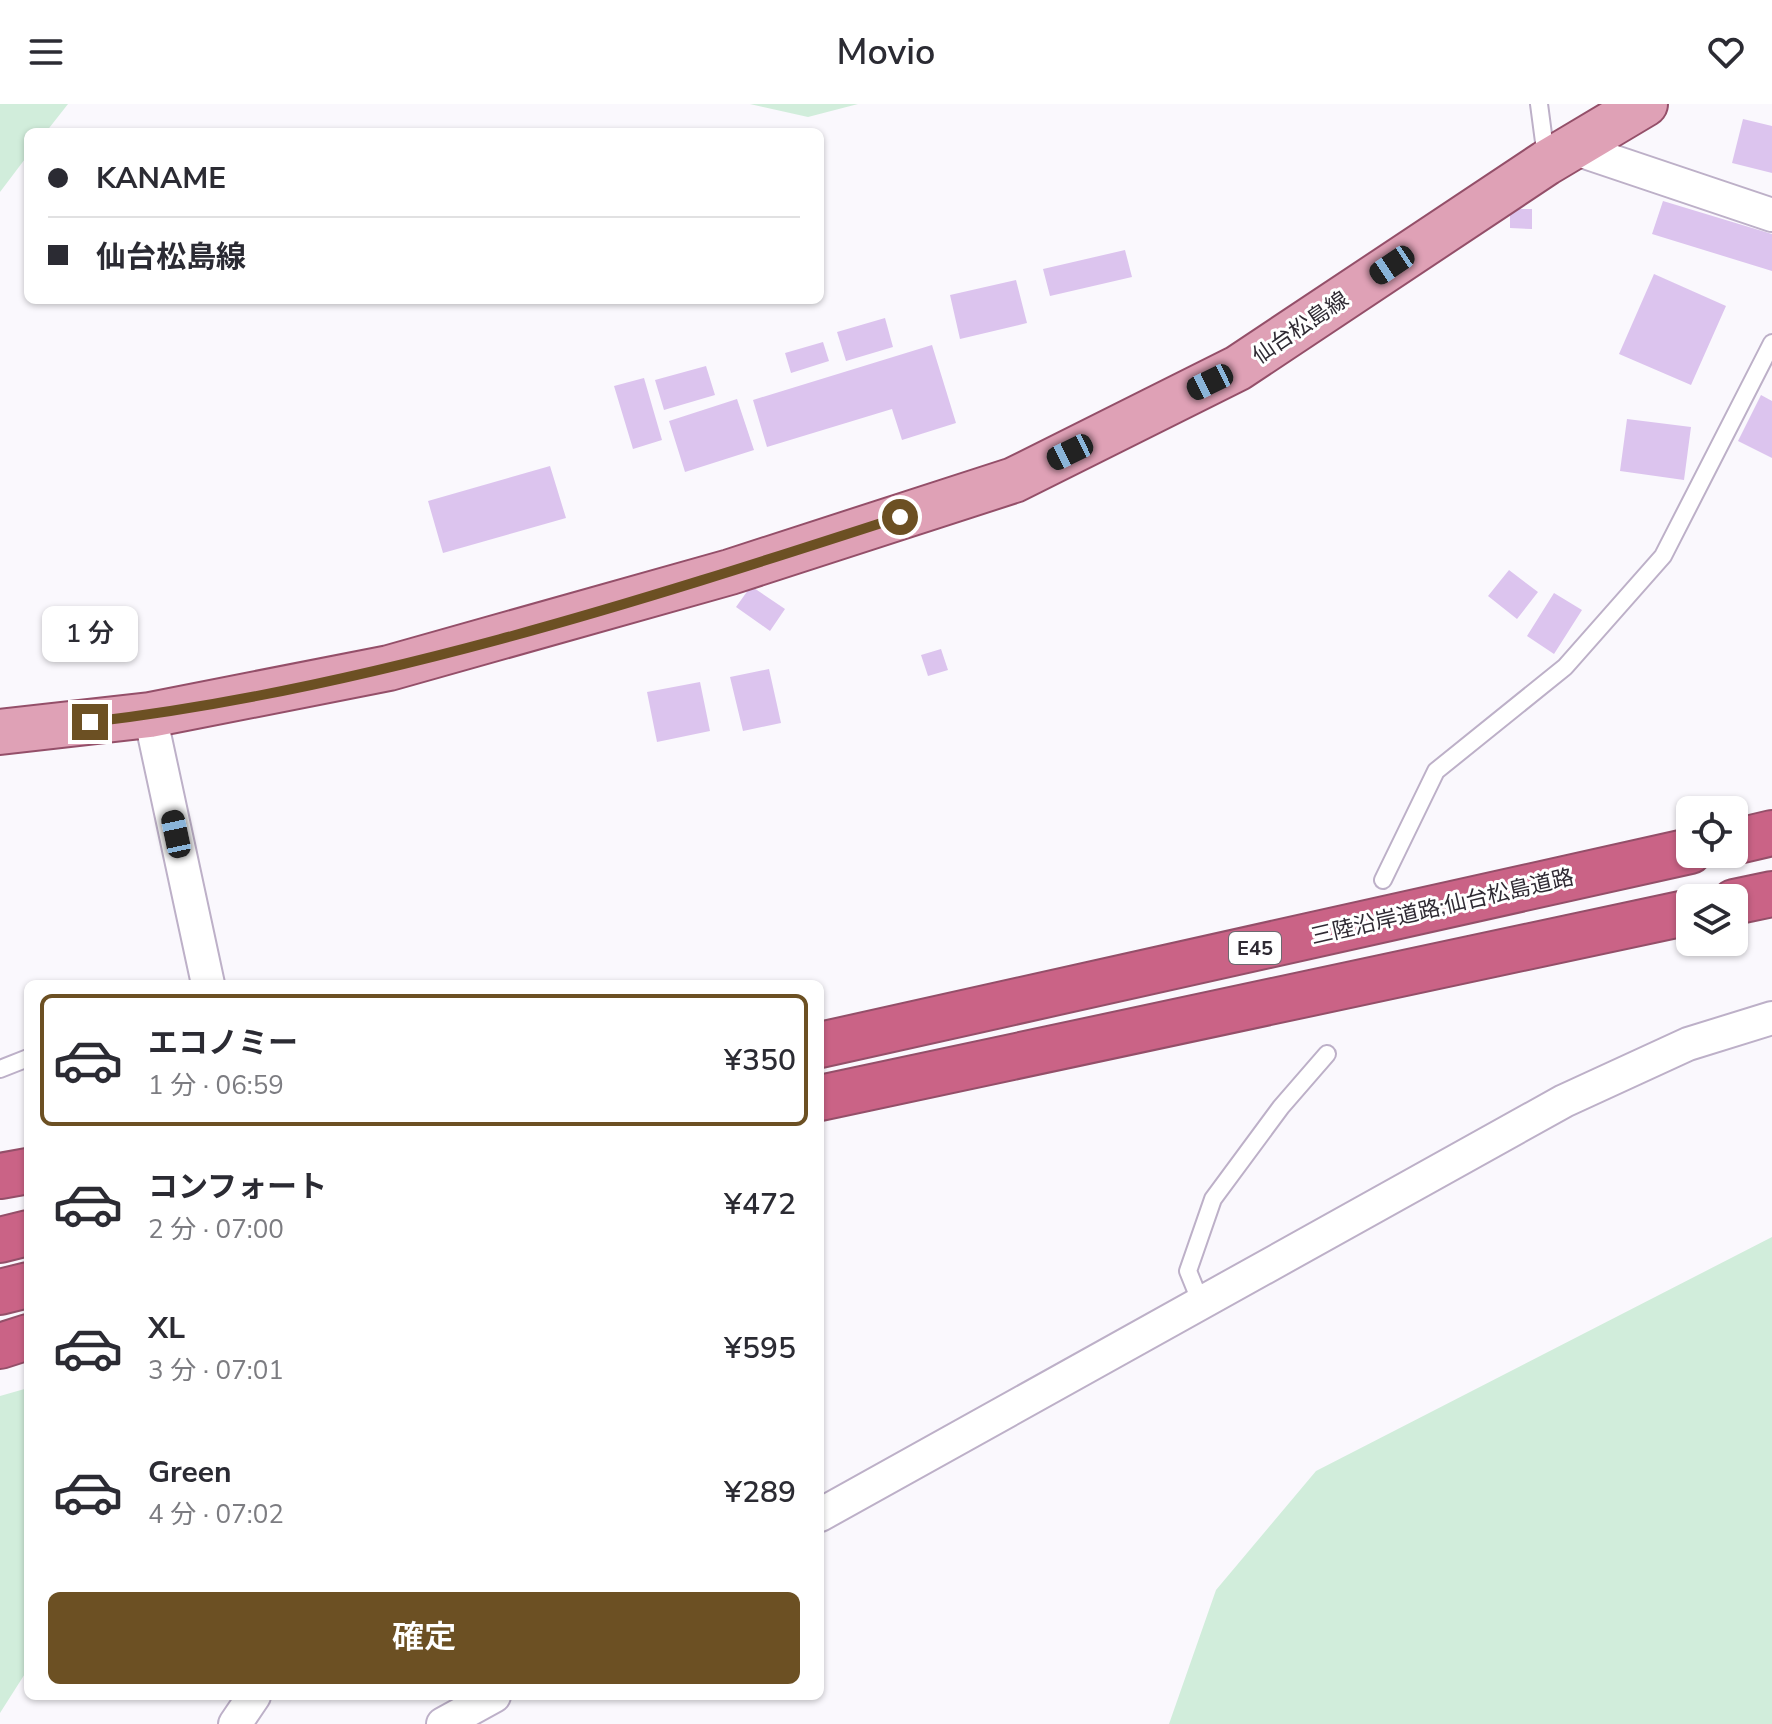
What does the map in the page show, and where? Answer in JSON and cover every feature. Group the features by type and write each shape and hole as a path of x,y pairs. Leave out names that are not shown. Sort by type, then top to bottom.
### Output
{"highway":[{"path":"1748,839 1772,833"},
{"name":"三陸沿岸道路;仙台松島道路","path":"824,1044 1676,854"},
{"path":"1748,899 1772,894"},
{"path":"824,1097 1676,915"},
{"path":"0,1176 24,1172"},
{"path":"0,1240 24,1234"},
{"path":"0,1292 24,1286"},
{"path":"0,1346 24,1338"}],"main road":[{"name":"仙台松島線","path":"0,732 150,715 389,668 730,572 1014,480 1238,368 1558,155 1645,104"}],"street":[{"path":"1558,155 1772,215"},
{"path":"150,715 207,980"},
{"path":"824,1513 1564,1101 1688,1044 1772,1018"},
{"path":"235,1724 251,1700"},
{"path":"443,1724 487,1700"}],"lane":[{"path":"1539,104 1558,155"},
{"path":"1383,880 1436,771 1565,667 1663,556 1772,343"},
{"path":"1201,1303 1188,1271 1213,1199 1281,1107 1327,1054"},
{"path":"0,1069 24,1060"}],"green space":[{"path":"0,104 68,104 49,128 24,128 24,160 0,192"},
{"path":"750,104 858,104 808,117"},
{"path":"1772,1237 1772,1724 1169,1724 1216,1590 1316,1471"},
{"path":"24,1389 24,1675 0,1713 0,1396"}],"building":[{"path":"1743,119 1772,126 1772,173 1732,163"},
{"path":"1663,201 1772,234 1772,271 1652,234"},
{"path":"1510,209 1532,209 1532,229 1510,228"},
{"path":"1125,250 1132,277 1050,296 1043,269"},
{"path":"1654,274 1726,306 1691,385 1619,354"},
{"path":"1016,280 1027,323 960,339 950,295"},
{"path":"885,318 893,347 846,361 837,332"},
{"path":"823,342 829,361 791,373 785,353"},
{"path":"932,345 956,423 902,440 892,409 767,447 753,400"},
{"path":"706,366 715,395 664,410 655,380"},
{"path":"644,378 662,440 633,449 614,386"},
{"path":"1761,395 1772,401 1772,458 1738,441"},
{"path":"737,399 754,450 685,472 669,421"},
{"path":"1627,419 1691,427 1684,480 1620,471"},
{"path":"550,466 566,518 443,553 428,501"},
{"path":"1509,570 1538,592 1517,619 1488,596"},
{"path":"751,586 785,609 770,631 736,607"},
{"path":"1554,593 1582,610 1554,654 1527,636"},
{"path":"941,649 948,670 928,676 921,655"},
{"path":"769,669 781,723 743,731 730,677"},
{"path":"700,682 710,731 657,742 647,692"}],"route":[{"path":"90,722 150,715 389,668 730,572 900,517"}]}
